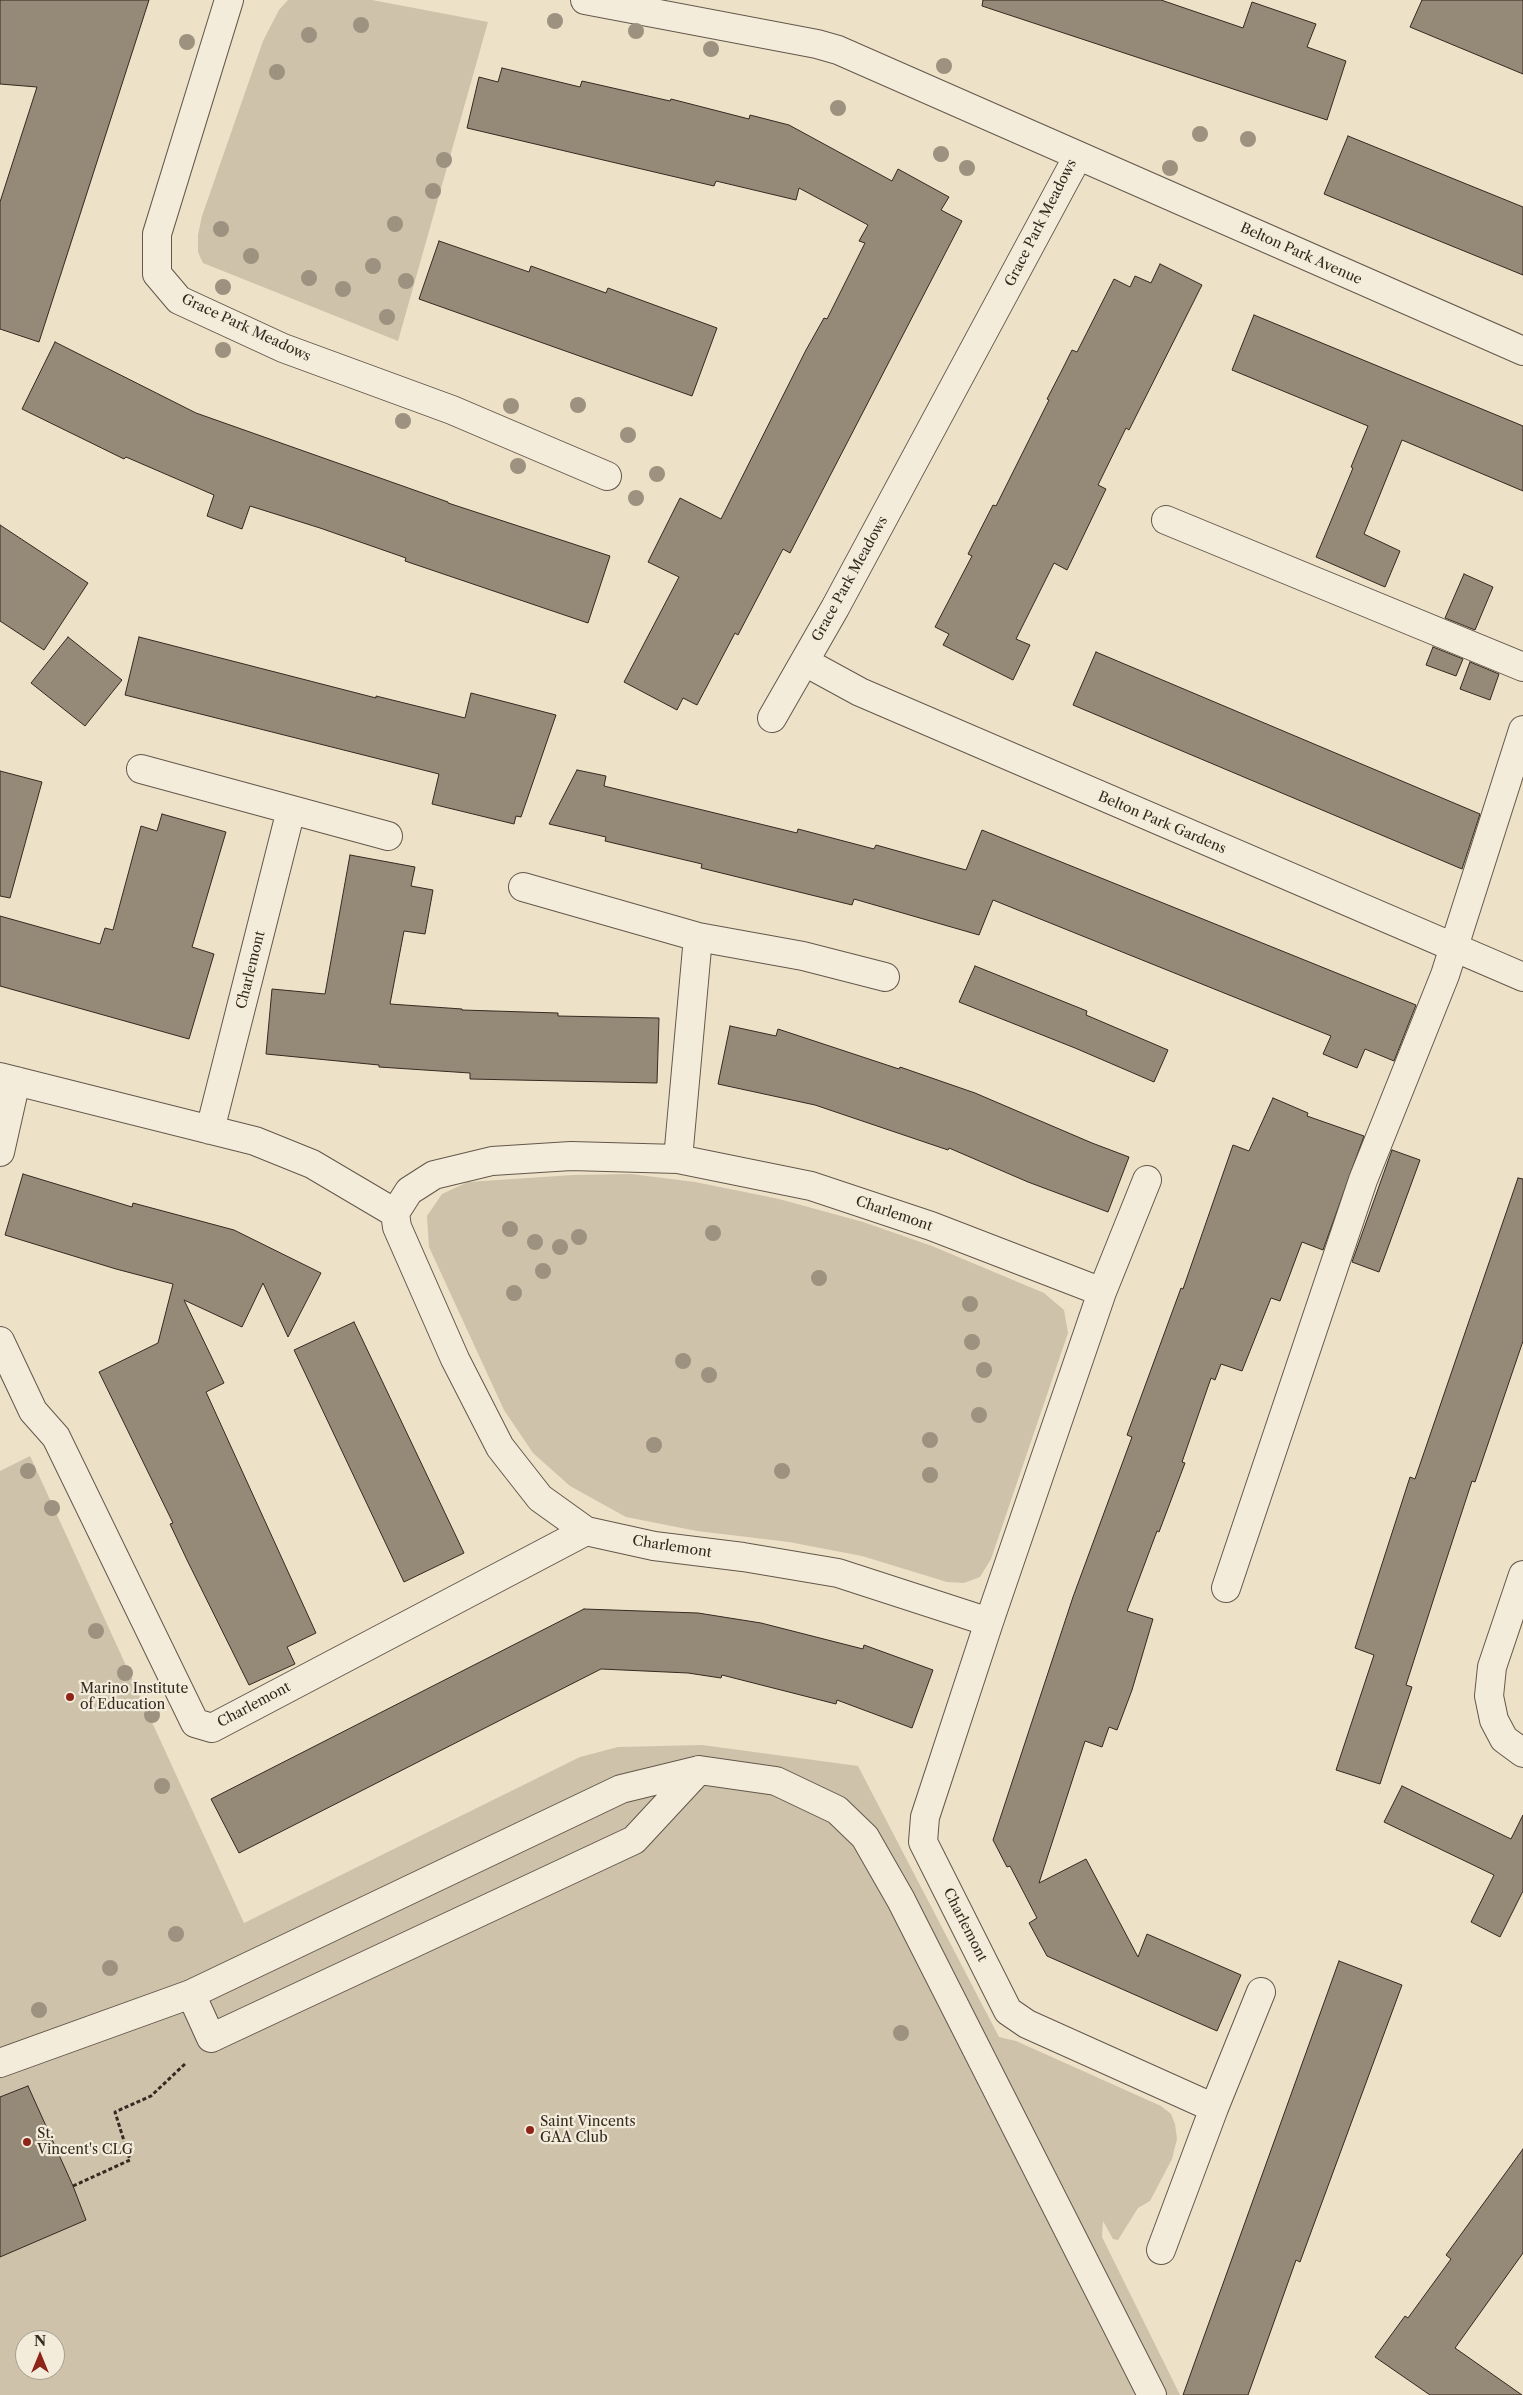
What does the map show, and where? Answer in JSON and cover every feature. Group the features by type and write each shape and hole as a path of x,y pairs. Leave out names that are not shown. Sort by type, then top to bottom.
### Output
{"street":[{"name":"Grace Park Meadows","path":"229,0 157,234 157,274 179,300 283,348 452,410 607,476"},
{"name":"Grace Park Meadows","path":"585,0 817,44 838,50 1078,156 805,662 772,718"},
{"name":"Belton Park Avenue","path":"1078,156 1523,351"},
{"path":"1166,520 1523,667"},
{"name":"Belton Park Gardens","path":"805,662 860,692 1523,977"},
{"path":"1226,1588 1363,1180 1454,948 1523,730"},
{"path":"141,769 388,836"},
{"name":"Charlemont","path":"210,1130 291,810"},
{"path":"523,887 698,937 803,956 885,977"},
{"path":"678,1159 698,937"},
{"path":"0,1152 8,1079 255,1141 312,1164 395,1213"},
{"name":"Charlemont","path":"989,1622 838,1573 743,1557 654,1546 586,1530 540,1498 500,1447 452,1350 397,1226 395,1213 409,1191 434,1175 492,1161 571,1156 678,1159 811,1186 931,1226 1102,1292"},
{"name":"Charlemont","path":"1147,1180 1102,1292 989,1622 925,1817 923,1842 1008,2011 1027,2024 1214,2108"},
{"name":"Charlemont","path":"0,1341 33,1411 56,1438 195,1723 212,1728 586,1530"},
{"path":"1523,1575 1492,1667 1489,1696 1494,1720 1504,1740 1523,1753"},
{"path":"191,1994 211,2038 634,1840 699,1770"},
{"path":"0,2063 191,1994 621,1789 699,1770 776,1781 837,1810 865,1837 901,1900 1152,2395"},
{"path":"1161,2250 1214,2108 1261,1992"}],"path":[{"path":"73,2186 130,2160 115,2112 151,2096 211,2038"}],"shaded area":[{"path":"288,0 372,0 488,22 398,341 203,263 198,252 198,235 202,216 263,41 279,10"},
{"path":"631,1174 695,1182 779,1199 863,1222 932,1246 1044,1293 1064,1310 1068,1333 991,1559 980,1577 964,1583 947,1582 862,1556 789,1542 697,1531 626,1517 570,1486 533,1453 504,1410 429,1247 427,1216 442,1194 468,1182 573,1175"},
{"name":"Saint Vincents GAA Club","path":"30,1456 244,1923 580,1757 618,1747 702,1745 858,1766 999,2037 1016,2041 1161,2106 1171,2114 1175,2124 1177,2139 1172,2159 1150,2201 1138,2208 1118,2240 1113,2239 1103,2221 1102,2237 1180,2395 0,2395 0,1471"}],"building":[{"path":"0,0 149,0 39,342 0,329 0,202 37,87 0,84"},
{"path":"983,0 1161,0 1243,28 1252,2 1316,24 1307,47 1346,61 1327,120 982,6"},
{"path":"1422,0 1523,0 1523,74 1410,27"},
{"path":"502,68 580,87 582,81 670,101 671,99 749,119 750,115 789,125 892,181 898,169 949,197 941,210 962,221 790,553 783,549 738,635 735,633 697,705 683,698 677,710 624,682 679,577 648,562 680,498 721,519 806,350 824,318 827,319 865,243 859,241 868,225 799,188 796,200 716,181 714,186 467,128 479,77 498,82"},
{"path":"1348,136 1523,207 1523,275 1324,194"},
{"path":"439,241 529,272 531,266 606,293 608,288 717,328 692,396 419,299"},
{"path":"1160,264 1202,285 1129,430 1126,428 1098,485 1106,489 1067,570 1054,563 1016,639 1030,645 1013,680 943,645 949,634 935,627 972,556 968,554 993,505 996,506 1072,350 1077,352 1114,279 1130,287 1135,276 1151,283"},
{"path":"1254,315 1523,426 1523,491 1402,440 1364,534 1400,551 1385,587 1316,557 1353,468 1351,467 1368,426 1232,370"},
{"path":"55,342 196,413 448,503 610,556 588,623 405,561 406,558 320,528 250,506 242,529 207,516 214,495 126,457 124,459 22,409"},
{"path":"0,525 88,583 44,650 0,621"},
{"path":"1464,574 1493,587 1475,630 1445,618"},
{"path":"68,637 122,680 85,726 31,683"},
{"path":"139,637 376,698 376,696 465,718 471,693 556,715 521,817 516,816 514,824 432,804 439,774 125,695"},
{"path":"1433,647 1463,659 1456,676 1426,665"},
{"path":"1096,652 1480,814 1462,869 1073,705"},
{"path":"1470,662 1499,674 1490,700 1460,689"},
{"path":"577,770 606,776 604,786 797,833 798,829 874,849 876,845 966,870 982,830 1416,1005 1394,1061 1365,1049 1357,1068 1323,1054 1331,1036 993,900 979,935 854,899 852,905 701,868 702,864 605,841 606,837 549,824"},
{"path":"0,771 42,782 10,898 0,896"},
{"path":"162,814 226,832 192,947 214,954 189,1039 0,986 0,916 100,944 105,928 113,930 141,826 157,831"},
{"path":"350,855 415,867 411,886 433,890 425,934 404,931 390,1004 462,1010 558,1013 558,1016 659,1018 657,1083 470,1079 470,1073 379,1067 379,1065 266,1054 272,989 325,994"},
{"path":"975,966 1087,1011 1086,1015 1168,1050 1154,1082 959,1002"},
{"path":"730,1026 776,1036 778,1029 899,1069 900,1067 975,1093 1129,1157 1108,1212 1028,1182 949,1148 948,1150 815,1105 718,1084"},
{"path":"1273,1098 1308,1113 1307,1116 1364,1136 1323,1250 1302,1242 1280,1301 1271,1298 1242,1371 1221,1364 1215,1380 1211,1378 1182,1462 1185,1463 1127,1611 1153,1619 1132,1690 1117,1730 1109,1727 1102,1747 1085,1741 1039,1883 1086,1859 1138,1957 1147,1934 1241,1975 1217,2031 1047,1956 1029,1923 1037,1918 1010,1866 1007,1867 993,1840 1073,1597 1132,1437 1127,1435 1181,1288 1183,1289 1233,1145 1249,1151"},
{"path":"1392,1150 1420,1160 1379,1272 1352,1262"},
{"path":"23,1174 132,1207 133,1203 234,1230 321,1273 288,1337 263,1283 242,1327 184,1300 224,1383 206,1392 316,1633 287,1647 295,1664 249,1685 187,1560 170,1524 173,1523 99,1372 158,1343 173,1284 116,1269 5,1235"},
{"path":"1518,1178 1523,1179 1523,1341 1475,1482 1472,1481 1441,1576 1406,1685 1412,1687 1380,1784 1336,1770 1374,1655 1355,1648 1410,1477 1415,1479"},
{"path":"354,1322 464,1553 404,1582 294,1350"},
{"path":"584,1609 698,1613 761,1623 863,1649 864,1645 933,1670 912,1728 837,1700 836,1704 722,1675 721,1678 688,1673 601,1669 239,1853 211,1799"},
{"path":"1402,1786 1511,1839 1523,1815 1523,1891 1500,1937 1471,1922 1494,1875 1384,1822"},
{"path":"1339,1961 1402,1985 1300,2262 1296,2260 1248,2395 1183,2395"},
{"name":"St. Vincent's CLG","path":"28,2086 73,2186 86,2220 0,2257 0,2097"},
{"path":"1523,2149 1523,2253 1455,2348 1522,2395 1430,2395 1375,2357 1405,2316 1408,2318 1451,2259 1446,2255"}],"place":[{"name":"Marino Institute of Education","path":"70,1697"},
{"name":"Saint Vincents GAA Club","path":"530,2130"},
{"name":"St. Vincent's CLG","path":"27,2142"}]}
